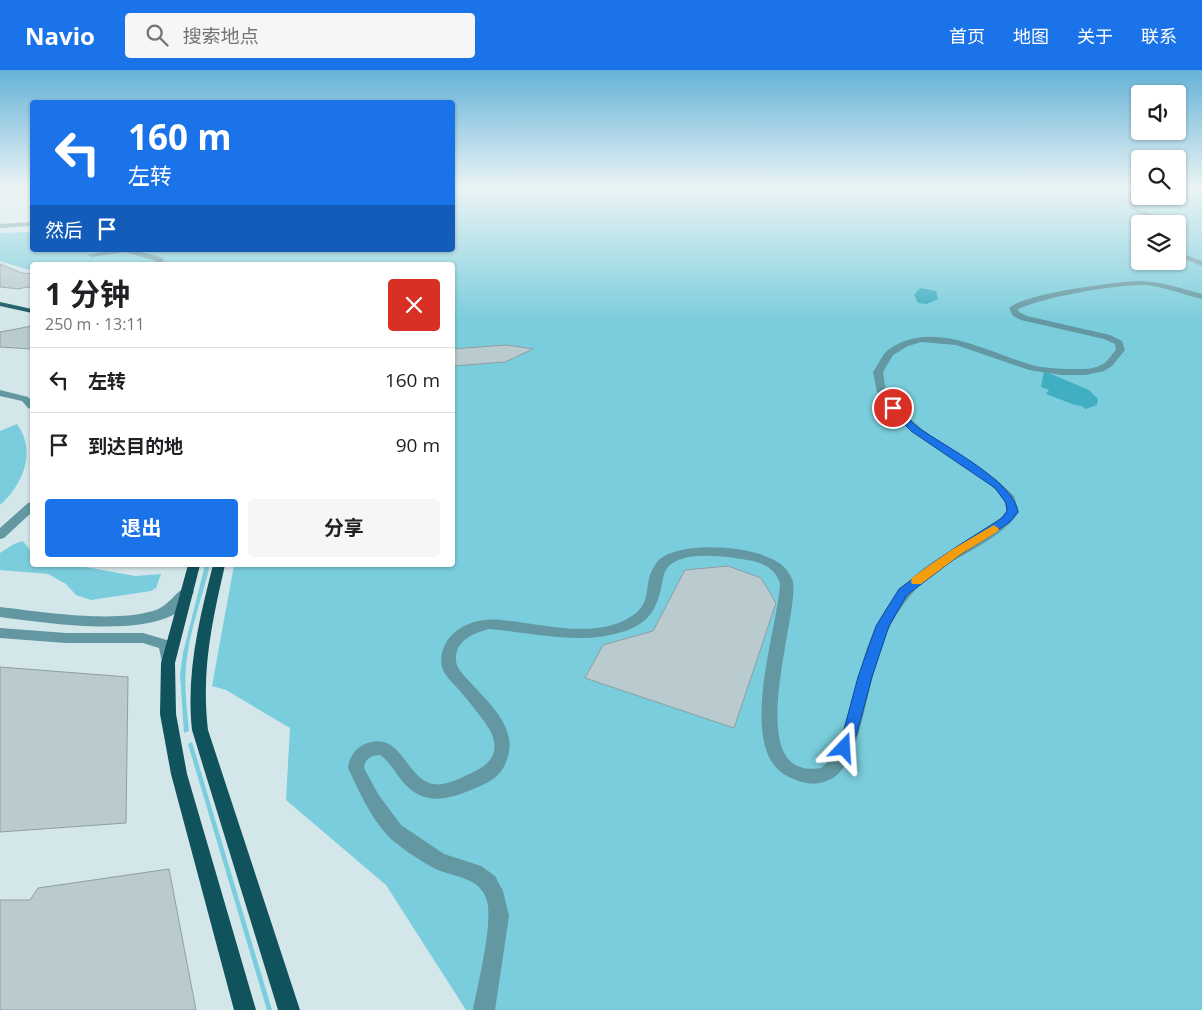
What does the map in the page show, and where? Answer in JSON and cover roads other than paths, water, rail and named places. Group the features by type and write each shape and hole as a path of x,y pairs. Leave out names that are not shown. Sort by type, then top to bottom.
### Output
{"main road":[{"path":"0,296 30,302"},
{"path":"0,304 30,311"},
{"path":"193,567 168,663 168,714 179,774 245,1010"},
{"path":"219,567 200,645 196,701 200,730 289,1010"}],"street":[{"path":"92,255 111,252"},
{"path":"132,252 155,258 160,260 160,262"},
{"path":"1186,257 1202,264"},
{"path":"484,1010 499,916 496,898 488,883 474,872 439,861 395,831 372,800 356,768 356,763 362,754 372,748 378,748 387,751 412,781 424,789 438,792 454,791 490,772 498,761 502,748 501,736 495,725 450,669 448,659 450,649 455,640 464,632 476,626 489,624 567,634 607,630 625,625 640,619 649,609 663,564 679,554 700,552 756,558 767,561 777,567 786,583 783,621 768,702 774,752 780,762 788,769 800,774 823,775 832,770 838,763 850,733 865,677 882,626 903,592 957,551 1006,520 1013,512 1012,503 998,486 914,428 893,408 881,389 879,379 879,369 885,358 904,343 931,339 957,344 1039,369 1088,372 1108,364 1121,350 1119,343 1107,337 1024,318 1016,314 1013,308 1030,301 1124,283 1153,284 1202,297"},
{"path":"0,393 25,399 30,404"},
{"path":"0,535 30,508"},
{"path":"0,612 83,620 136,619 150,617 169,610 187,592"},
{"path":"0,633 66,638 143,638 165,645 168,663"}]}
